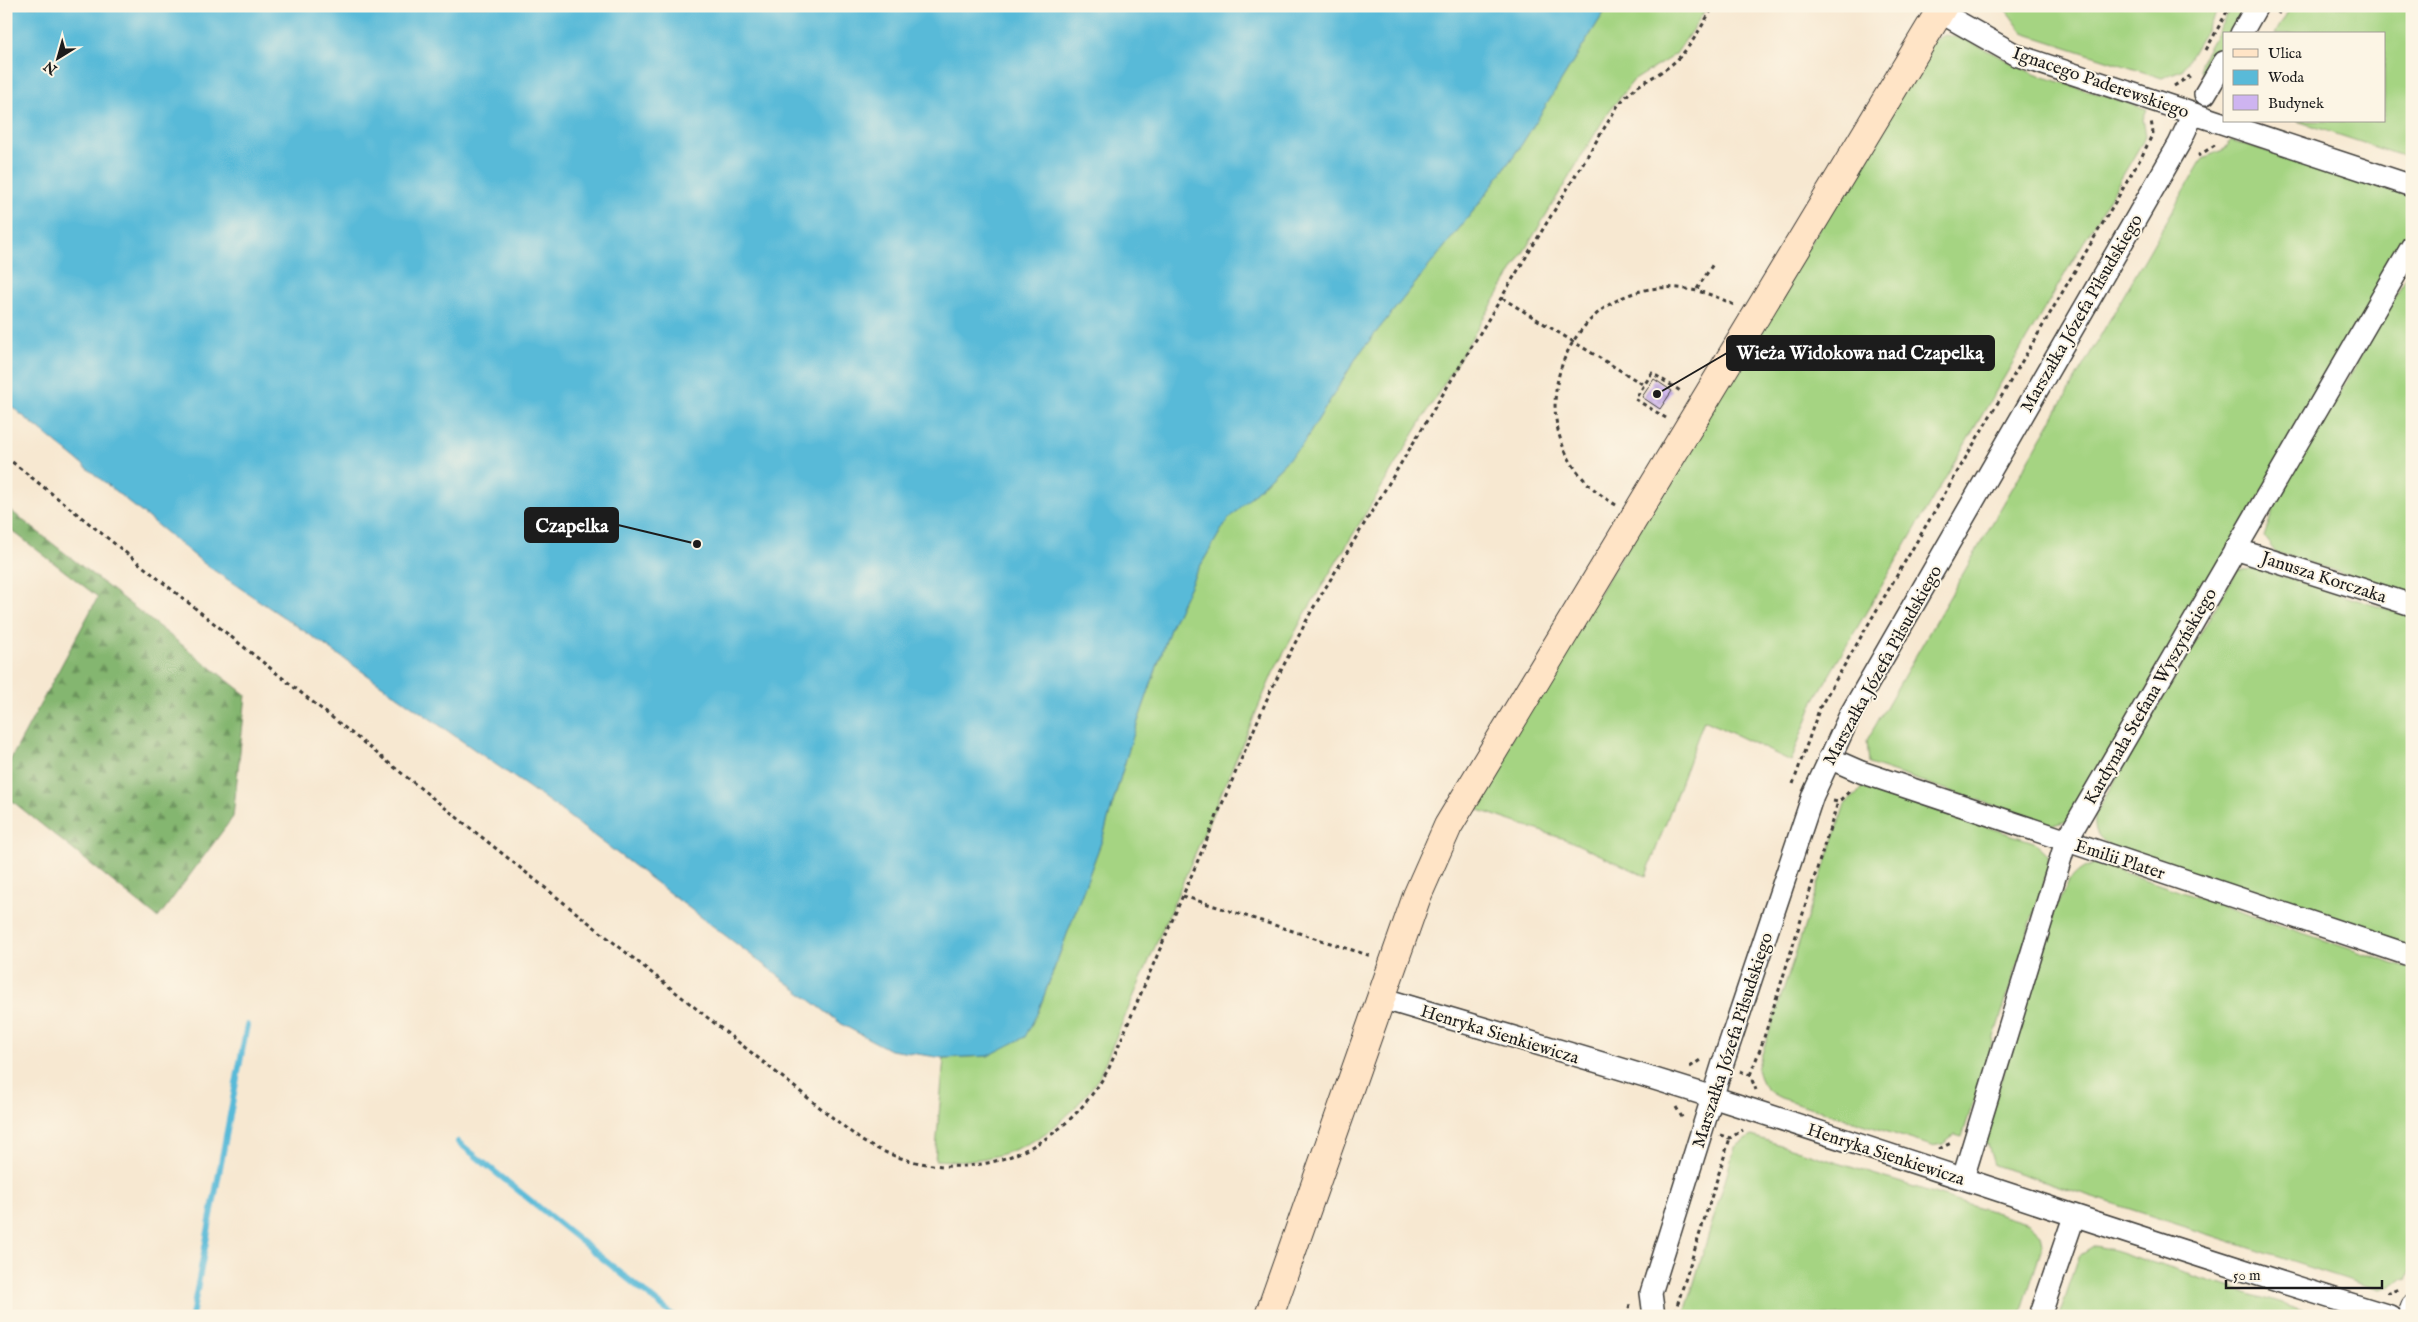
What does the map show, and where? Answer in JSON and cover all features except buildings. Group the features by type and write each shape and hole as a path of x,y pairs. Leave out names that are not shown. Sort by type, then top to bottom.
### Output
{"street":[{"path":"2242,32 2257,6"},
{"path":"1269,1316 1417,896 1448,826 1942,9"},
{"name":"Ignacego Paderewskiego","path":"1942,9 2016,55 2412,186"},
{"path":"2205,94 2223,64"},
{"name":"Marszałka Józefa Piłsudskiego","path":"1654,1316 1651,1293 1813,795 1829,758 1855,706 2174,152 2193,114"},
{"name":"Kardynała Stefana Wyszyńskiego","path":"1963,1178 2066,841 2412,246"},
{"name":"Janusza Korczaka","path":"2236,549 2412,605"},
{"name":"Emilii Plater","path":"1829,758 1861,772 2412,956"},
{"name":"Henryka Sienkiewicza","path":"1381,998 1714,1097 1963,1178 2074,1217 2390,1316"},
{"path":"2040,1316 2074,1217"},
{"path":"2408,1316 2412,1306"}],"path":[{"path":"6,457 854,1135 880,1151 922,1164 965,1166 986,1164 1029,1150 1067,1124 1098,1088 1109,1068 1270,692 1303,627 1617,107 1629,92 1670,66 1685,52 1714,6"},
{"path":"1698,289 1713,264"},
{"path":"1616,506 1582,478 1572,464 1559,432 1555,398 1557,381 1561,364 1572,342 1589,321 1602,309 1632,293 1666,286 1698,289 1738,306"},
{"path":"1502,298 1644,385"},
{"path":"1669,420 1635,399 1652,373 1685,393"},
{"path":"1750,1075 1761,1047 1838,802"},
{"path":"1183,896 1372,957"},
{"path":"1674,1316 1730,1138"}],"green space":[{"path":"1608,6 1708,6 1676,54 1633,81 1607,114 1305,614 1273,673 1098,1079 1065,1117 1047,1132 1028,1144 985,1158 961,1161 935,1160 944,1058 988,1056 1038,1012 1102,840 1131,742 1171,626 1195,575 1226,522 1303,444 1358,355 1478,205 1522,144"},
{"path":"2003,6 2220,6 2183,69 2162,78 2023,33"},
{"path":"2232,6 2247,6 2233,32 2223,32 2223,49 2208,77 2200,71 2200,63"},
{"path":"2291,6 2412,6 2412,159 2300,122 2386,122 2386,32 2276,32"},
{"path":"1945,35 1965,39 2034,74 2147,109 2143,119 2146,136 1814,701 1791,761 1704,720 1646,876 1570,841 1470,807 1932,41"},
{"path":"2231,140 2411,197 2412,233 2084,799 2071,820 2053,825 1869,764 1867,740 2203,158 2225,149"},
{"path":"2412,267 2412,595 2275,552 2264,537 2275,504"},
{"path":"6,507 246,695 233,817 158,918 6,796 6,768 98,597 6,526"},
{"path":"2258,569 2412,617 2412,947 2113,848 2100,838 2096,831 2095,815 2228,586 2238,570"},
{"path":"1862,787 2034,842 2048,855 2049,866 1962,1137 1955,1135 1943,1144 1932,1146 1781,1098 1771,1093 1765,1087 1757,1069 1845,804"},
{"path":"2096,863 2412,970 2412,1266 2407,1279 2403,1278 2390,1287 2380,1290 1994,1165 1988,1145 1981,1143 2055,909 2070,880 2080,870"},
{"path":"1752,1136 2029,1223 2041,1234 2043,1244 2020,1316 1684,1316 1735,1147"},
{"path":"2095,1246 2110,1249 2319,1316 2059,1316 2079,1256"}],"water":[{"path":"6,6 1608,6 1522,144 1478,205 1358,355 1303,444 1226,522 1195,575 1171,626 1131,742 1102,840 1038,1012 1025,1037 988,1056 944,1058 890,1050 843,1025 551,803 206,565 6,402"}],"waterway":[{"path":"192,1316 247,1025"},
{"path":"458,1142 674,1316"}],"place":[{"name":"Wieża Widokowa nad Czapelką","path":"1657,394"},
{"name":"Czapelka","path":"697,544"}]}
